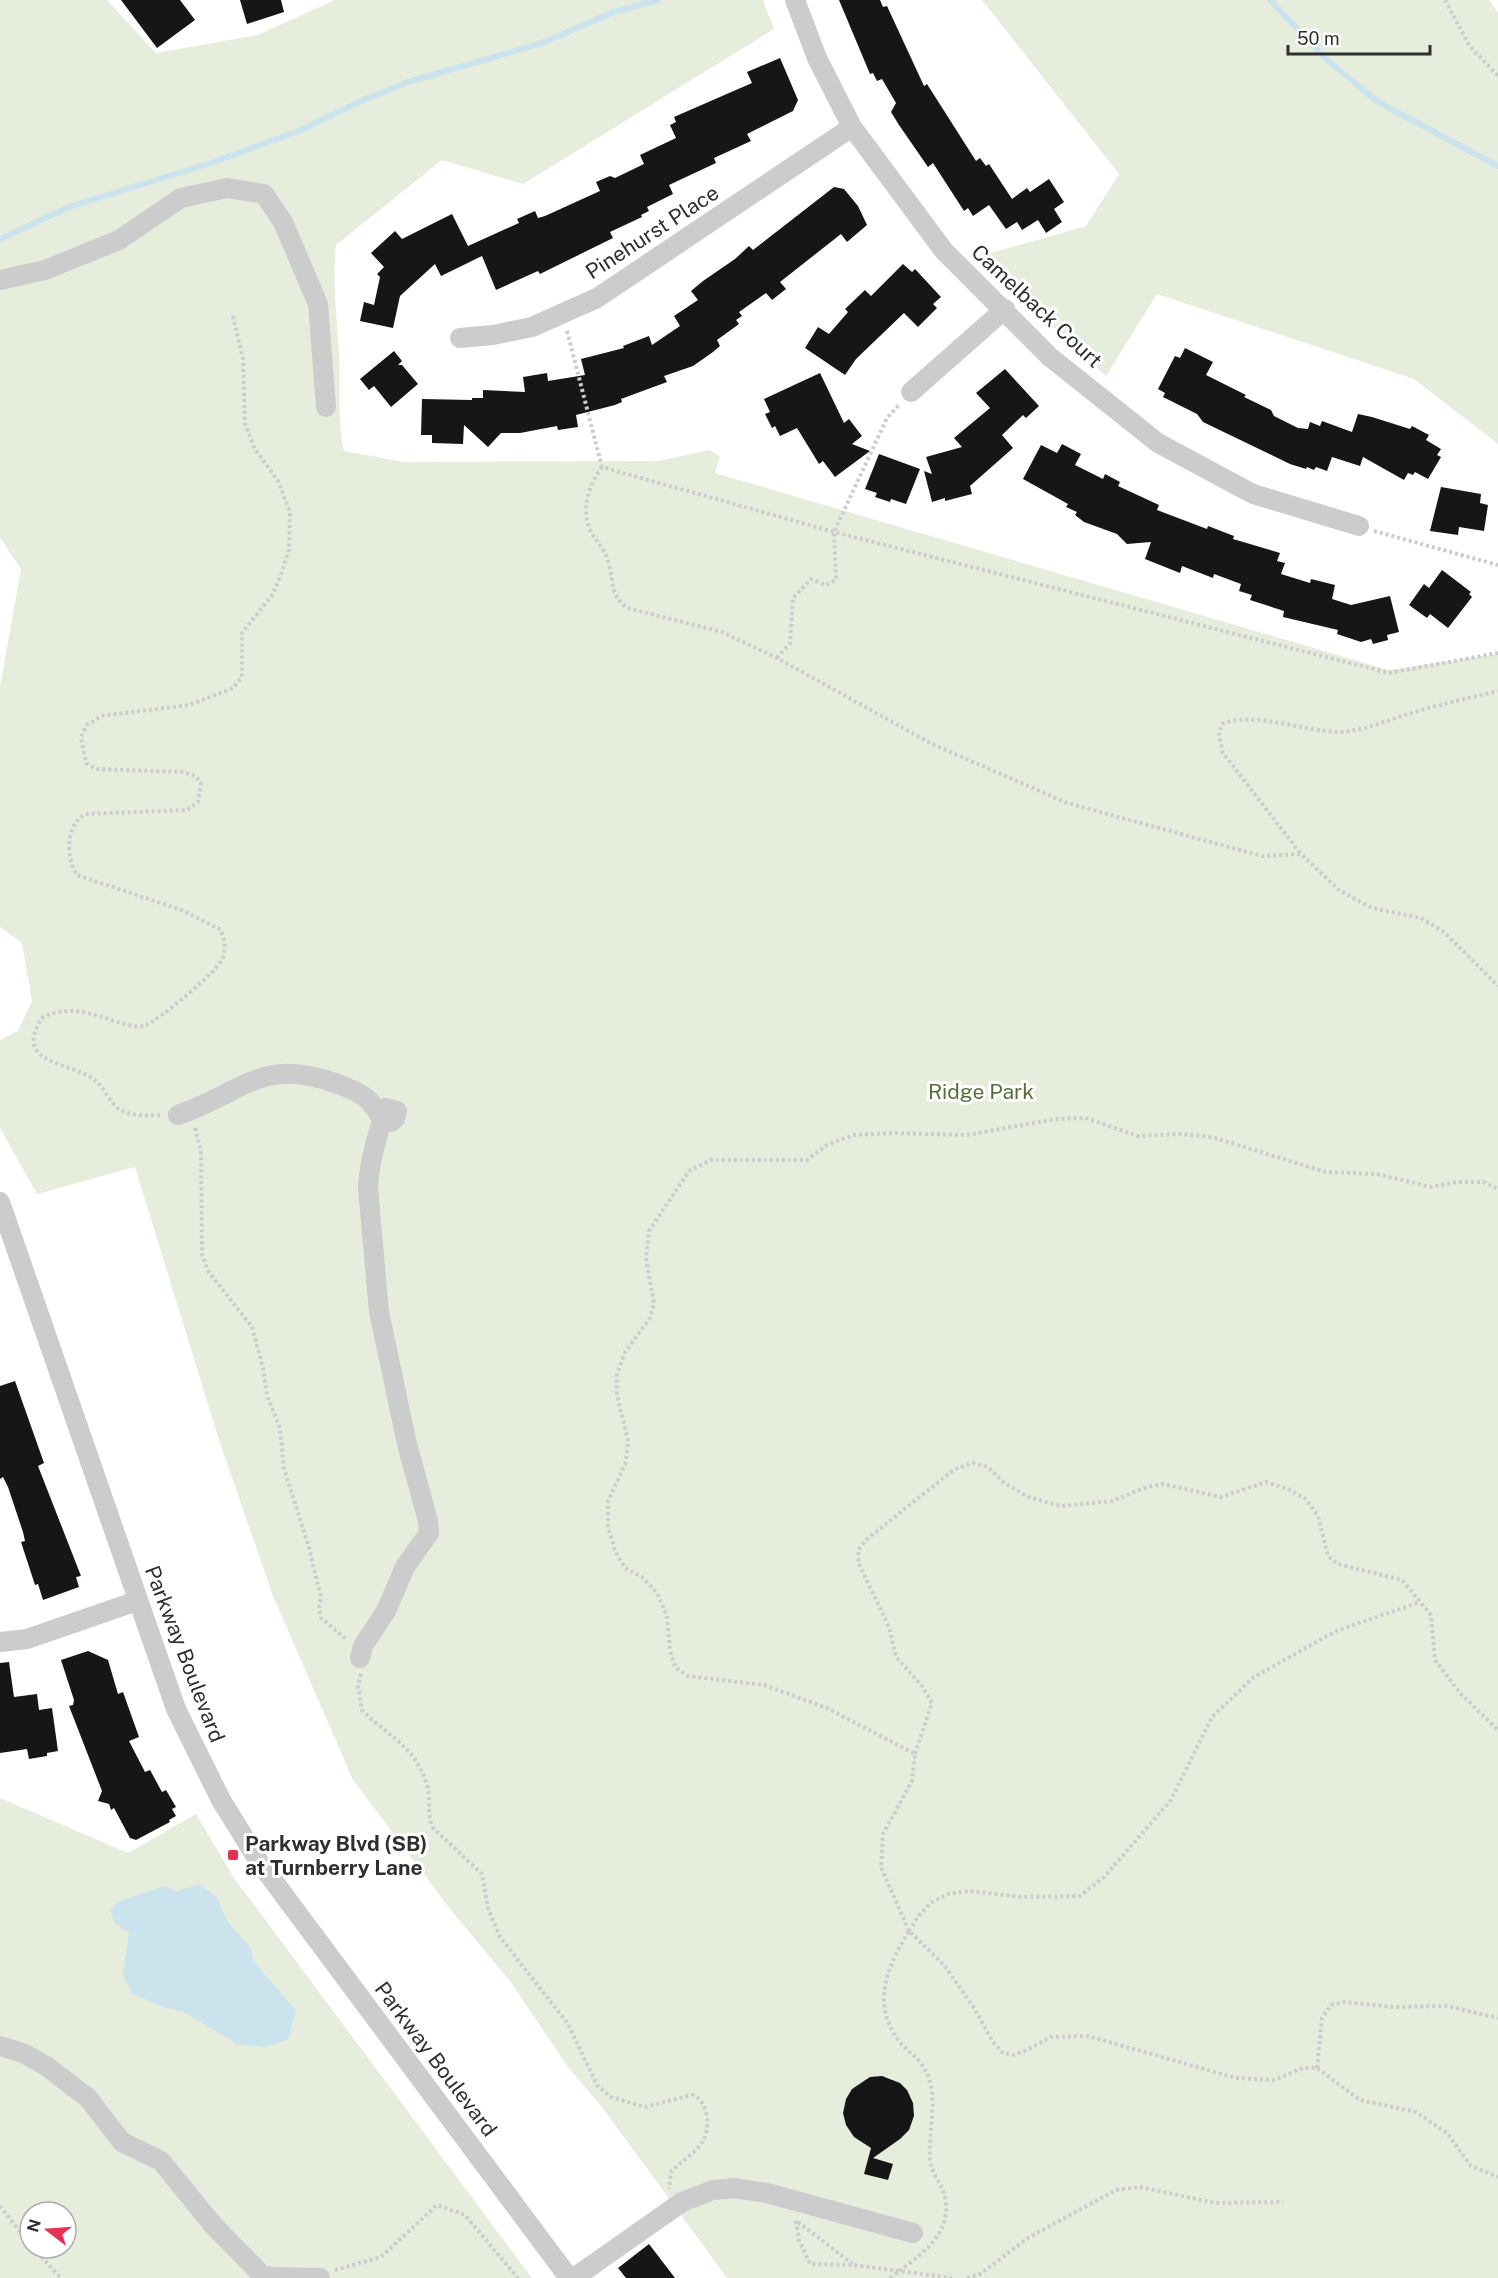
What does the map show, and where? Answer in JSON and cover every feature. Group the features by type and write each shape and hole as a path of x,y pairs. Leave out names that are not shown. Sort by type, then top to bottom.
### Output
{"street":[{"name":"Camelback Court","path":"795,0 817,58 852,127 944,251 1005,309 1050,357 1158,443 1253,494 1359,526"},
{"name":"Pinehurst Place","path":"460,338 493,335 532,327 597,298 852,127"},
{"path":"0,280 45,270 119,240 181,198 227,188 264,194 283,222 318,304 326,407"},
{"path":"911,392 1005,309"},
{"path":"178,1115 238,1087 279,1073 307,1074 350,1089 381,1110 368,1188 379,1312 407,1444 428,1521 429,1533 405,1567 386,1611 363,1646 360,1658"},
{"name":"Parkway Boulevard","path":"0,1202 137,1601 190,1739 240,1832 309,1929 569,2278"},
{"path":"0,1642 27,1639 137,1601"},
{"path":"0,2046 23,2053 46,2066 88,2098 122,2142 160,2161 213,2225 262,2275 319,2277"},
{"path":"574,2278 682,2202 713,2190 735,2188 767,2193 913,2233"}],"path":[{"path":"1445,0 1469,45 1498,76"},
{"path":"232,313 243,358 245,424 255,449 278,480 290,512 289,550 273,594 242,633 242,677 233,688 189,705 101,716 87,725 81,737 86,763 96,769 182,772 196,776 201,784 198,802 187,810 85,814 79,817 71,835 69,852 70,865 77,875 184,911 221,930 225,941 223,959 214,971 190,992 144,1026 132,1026 75,1010 61,1010 42,1018 34,1036 35,1048 48,1061 67,1066 94,1078 119,1109 142,1116 178,1115 189,1119 196,1129 201,1151 202,1254 208,1271 252,1327 267,1396 280,1428 284,1469 308,1544 321,1597 319,1609 321,1618 346,1639 360,1658 358,1686 362,1710 407,1747 417,1762 427,1783 431,1804 429,1820 433,1828 482,1874 488,1908 500,1937 568,2024 597,2085 611,2097 645,2107 692,2095 703,2103 707,2116 703,2142 671,2172 668,2181 673,2196 682,2202"},
{"path":"562,313 602,467 588,491 586,511 591,531 603,547 609,564 613,592 618,601 627,608 722,632 777,658 932,744 1066,803 1262,856 1301,854"},
{"path":"777,658 790,643 793,598 810,579 826,585 836,580 834,532 887,417 911,392"},
{"path":"602,467 834,532 1389,674 1498,653"},
{"path":"1359,526 1498,565"},
{"path":"1498,691 1467,697 1361,728 1336,732 1278,723 1232,720 1222,724 1219,735 1223,753 1301,854 1340,891 1372,908 1421,918 1444,932 1498,986"},
{"path":"915,1754 827,1708 764,1685 688,1676 675,1667 670,1650 667,1616 657,1593 642,1577 626,1568 615,1551 608,1527 608,1501 626,1462 628,1440 617,1396 617,1374 625,1352 650,1318 654,1303 646,1258 649,1231 689,1171 711,1160 807,1160 827,1145 853,1135 895,1133 967,1135 1056,1119 1086,1118 1138,1136 1180,1134 1212,1137 1325,1172 1377,1174 1431,1187 1457,1182 1483,1182 1498,1189"},
{"path":"1498,1730 1460,1694 1435,1660 1431,1615 1402,1580 1338,1564 1328,1556 1318,1516 1306,1499 1288,1488 1266,1482 1221,1497 1163,1484 1147,1487 1112,1501 1061,1506 1028,1497 1003,1482 988,1467 973,1463 955,1469 867,1539 858,1550 859,1564 889,1628 896,1657 922,1686 932,1703 915,1754 912,1781 883,1834 880,1867 909,1931 944,1965 974,2008 993,2042 1003,2053 1013,2055 1051,2037 1088,2036 1236,2078 1274,2080 1303,2068 1317,2068 1360,2100 1416,2112 1447,2133 1471,2166 1498,2177"},
{"path":"890,2278 923,2254 940,2235 945,2220 945,2196 930,2160 931,2088 915,2054 900,2042 885,2014 883,1986 892,1958 920,1914 932,1902 948,1894 969,1891 1021,1897 1080,1896 1104,1877 1171,1800 1212,1717 1254,1677 1336,1631 1420,1602"},
{"path":"1317,2068 1320,2026 1331,2005 1344,2002 1393,2007 1447,2006 1498,2018"},
{"path":"968,2278 980,2274 1019,2244 1061,2219 1123,2189 1154,2188 1215,2202 1283,2202"},
{"path":"319,2277 381,2257 437,2205 465,2215 518,2278"},
{"path":"0,2206 18,2229"},
{"path":"854,2265 796,2221 799,2240 810,2264 854,2265 952,2278"},
{"path":"44,2260 61,2278"}],"green space":[{"name":"Ridge Park","path":"0,0 107,0 156,53 258,35 335,0 763,0 774,29 523,184 442,160 336,245 335,286 340,367 340,415 344,451 404,462 659,461 709,450 720,456 715,473 1389,670 1498,654 1498,2278 727,2278 602,2107 568,2067 510,1981 450,1909 353,1780 273,1596 219,1440 135,1167 37,1194 0,1128 0,1040 18,1031 32,1001 22,943 0,927 0,687 21,569 0,538"},
{"path":"982,0 1489,0 1498,13 1498,444 1414,379 1157,294 1106,376 1039,315 984,255 1086,226 1119,174"},
{"path":"0,1798 128,1853 196,1814 234,1878 532,2278 0,2278"}],"water":[{"path":"200,1884 217,1898 227,1921 251,1949 253,1960 296,2011 288,2040 264,2047 237,2044 184,2012 163,2007 132,1994 123,1975 129,1933 114,1923 110,1909 120,1901 165,1886 176,1891"}],"building":[{"path":"121,0 180,0 195,20 157,48"},
{"path":"240,0 281,0 284,12 247,24"},
{"path":"839,0 880,0 883,7 887,6 924,86 927,84 976,161 980,158 986,166 989,164 1012,199 1027,188 1030,192 1049,179 1064,202 1054,209 1062,222 1046,233 1038,220 1022,230 1017,222 1006,229 989,205 973,216 968,208 964,211 933,163 928,167 891,112 896,103 882,79 877,81 873,73 870,74"},
{"path":"780,58 798,100 793,111 747,134 751,141 714,158 716,163 669,185 673,194 647,207 649,211 641,215 642,217 610,232 613,238 540,274 538,271 496,290 482,256 441,276 435,264 400,296 393,328 360,321 364,302 374,305 380,277 377,274 384,267 371,253 395,231 402,239 452,214 468,246 519,223 517,219 535,211 538,218 545,216 600,191 596,182 610,176 615,178 644,164 640,155 676,138 670,125 676,122 674,117 752,83 747,72"},
{"path":"834,187 844,189 858,206 867,225 847,242 841,234 780,282 786,289 772,300 766,293 739,312 742,316 736,320 739,324 717,340 720,346 693,366 664,376 667,382 621,399 622,402 615,405 576,415 578,427 558,430 557,426 520,433 501,433 488,447 464,425 463,444 432,443 432,435 421,435 422,399 472,400 472,398 483,398 483,390 525,392 523,377 547,373 548,381 585,375 581,359 624,348 623,346 649,336 652,345 680,326 674,316 698,300 691,291 749,246 753,250"},
{"path":"903,264 912,272 915,269 941,297 933,304 937,308 918,327 904,313 856,359 845,375 805,348 818,327 829,334 848,312 845,309 865,290 871,296"},
{"path":"1185,348 1213,362 1206,375 1246,395 1244,397 1271,410 1274,416 1298,428 1308,429 1310,422 1320,426 1322,421 1352,432 1358,414 1410,429 1412,426 1429,435 1426,440 1441,449 1437,455 1441,457 1428,479 1415,472 1413,475 1408,473 1404,480 1363,457 1360,466 1332,457 1327,471 1316,467 1314,470 1307,467 1306,469 1290,464 1203,422 1197,414 1163,397 1165,393 1158,389 1175,356 1180,358"},
{"path":"394,351 402,361 398,365 402,365 418,384 391,407 374,386 369,390 360,379"},
{"path":"1005,369 1039,406 1026,418 1023,415 1002,435 1013,448 970,486 972,494 932,502 924,471 932,474 926,457 962,447 954,438 990,408 976,393"},
{"path":"820,373 844,423 849,419 862,436 852,444 870,451 835,477 823,461 819,464 797,428 780,436 775,426 772,428 765,414 770,412 764,399"},
{"path":"1062,444 1081,454 1075,465 1103,479 1105,474 1120,482 1118,486 1159,505 1157,510 1207,529 1208,526 1234,536 1233,539 1280,553 1277,561 1285,563 1281,574 1310,583 1311,579 1335,585 1332,599 1351,605 1390,596 1399,632 1387,635 1388,640 1373,644 1371,639 1361,642 1337,634 1338,630 1283,617 1284,611 1250,600 1252,595 1239,591 1241,584 1214,574 1213,578 1182,566 1180,573 1145,559 1151,542 1127,544 1117,534 1084,522 1075,515 1077,512 1066,507 1068,504 1023,479 1041,445 1057,453"},
{"path":"879,454 920,469 906,504 875,497 877,493 865,489"},
{"path":"1441,487 1481,494 1480,503 1488,505 1484,531 1459,527 1458,535 1430,531"},
{"path":"1442,570 1471,592 1469,594 1472,597 1448,628 1430,614 1427,618 1409,605 1424,584 1429,588"},
{"path":"15,1381 44,1463 38,1466 81,1576 76,1577 79,1587 43,1600 38,1584 35,1585 21,1542 25,1541 23,1532 8,1487 3,1477 0,1479 0,1386"},
{"path":"88,1651 108,1660 118,1694 123,1692 139,1737 129,1741 145,1772 150,1770 162,1792 166,1790 176,1807 172,1809 176,1816 169,1820 170,1822 136,1840 130,1838 114,1808 111,1810 109,1804 98,1801 102,1791 69,1706 73,1705 74,1700 61,1660"},
{"path":"9,1662 14,1697 37,1694 39,1710 52,1708 58,1751 47,1753 47,1756 29,1759 27,1749 0,1753 0,1663"},
{"path":"882,2076 900,2083 907,2090 913,2103 914,2116 909,2130 873,2158 893,2164 888,2180 864,2174 871,2148 854,2137 846,2125 843,2113 846,2099 852,2089 870,2077"},
{"path":"649,2244 675,2278 626,2278 618,2268"}],"waterway":[{"path":"0,239 69,207 214,162 301,130 361,101 408,82 542,43 614,12 658,0"},
{"path":"1270,0 1326,59 1378,102 1498,166"}],"place":[{"name":"Parkway Blvd (SB) at Turnberry Lane","path":"233,1855"}]}
